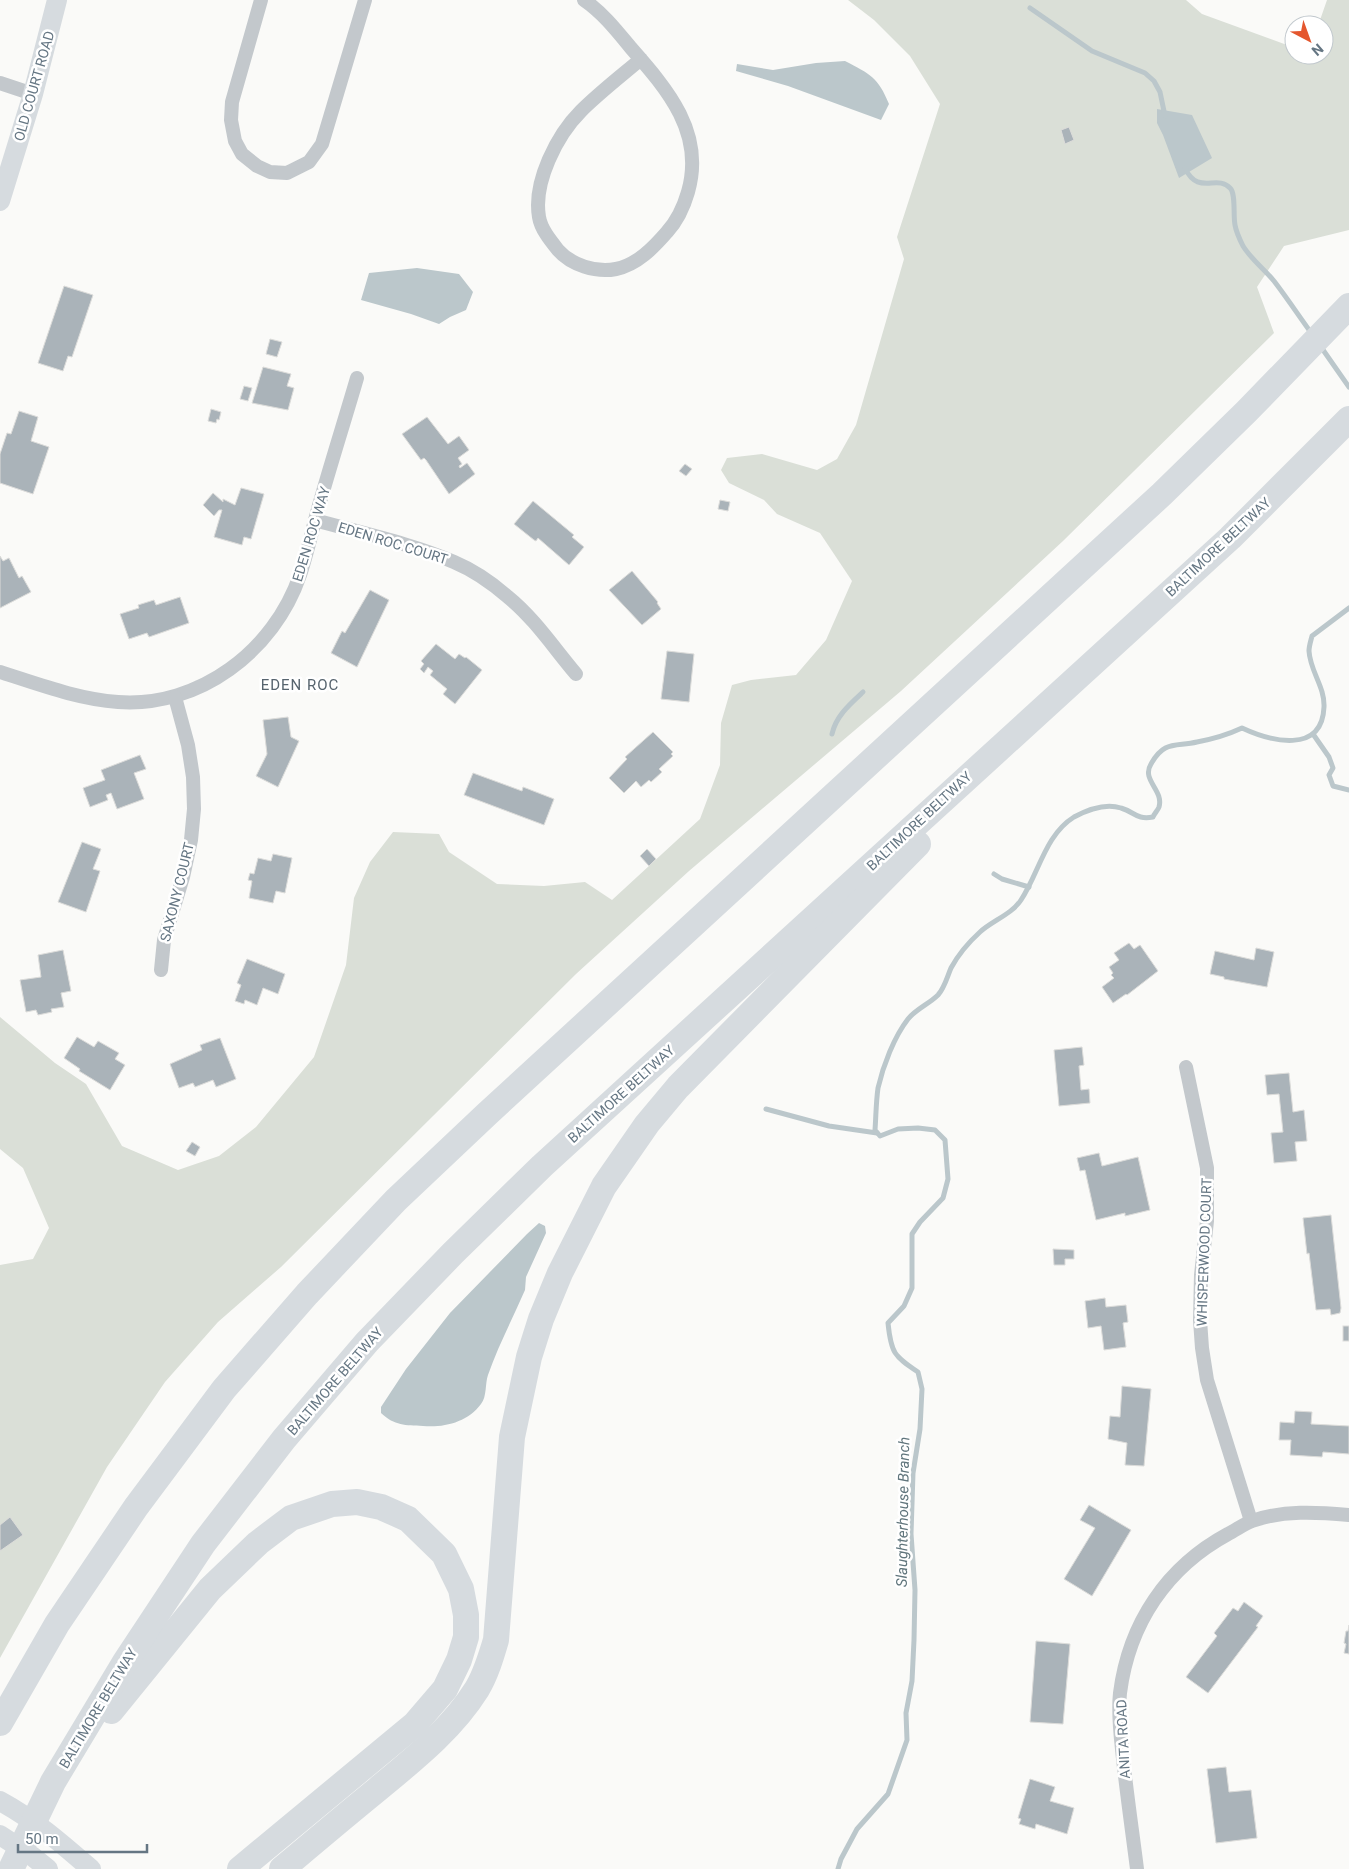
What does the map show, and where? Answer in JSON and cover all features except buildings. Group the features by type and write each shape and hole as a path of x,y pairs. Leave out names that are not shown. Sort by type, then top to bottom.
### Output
{"highway":[{"path":"0,1724 57,1624 136,1507 224,1388 313,1286 396,1200 487,1114 1162,494 1246,412 1349,306"},
{"name":"BALTIMORE BELTWAY","path":"11,1869 56,1779 125,1662 203,1544 284,1439 367,1342 453,1253 542,1166 1230,538 1349,419"},
{"path":"282,1869 440,1734 462,1710 488,1668 496,1640 512,1437 529,1357 541,1319 560,1273 604,1186 626,1153 678,1087 1126,634"},
{"path":"56,1779 210,1589 265,1538 291,1518 332,1504 357,1502 381,1507 408,1518 444,1554 461,1589 466,1615 466,1637 445,1689 415,1724 240,1869"}],"main road":[{"name":"OLD COURT ROAD","path":"0,201 33,94 57,0"},
{"path":"0,1801 24,1814 91,1869"},
{"path":"0,1835 48,1869"}],"street":[{"path":"261,0 232,102 231,120 235,141 242,154 256,166 270,172 287,173 309,162 322,144 365,0"},
{"path":"584,0 596,8 641,59 668,94 686,126 693,149 692,180 686,201 673,225 656,246 632,264 616,269 598,270 577,264 562,255 548,238 539,218 538,198 543,177 561,135 580,112 641,59"},
{"path":"0,83 33,94"},
{"name":"EDEN ROC WAY","path":"0,672 60,691 109,701 141,702 175,697 208,682 234,666 256,648 274,627 300,576 357,378"},
{"name":"EDEN ROC COURT","path":"315,520 424,551 455,562 484,578 510,598 576,674"},
{"name":"SAXONY COURT","path":"161,970 164,940 183,877 191,840 194,809 193,777 188,745 175,697"},
{"name":"WHISPERWOOD COURT","path":"1186,1067 1207,1168 1207,1221 1201,1275 1200,1320 1202,1348 1207,1380 1251,1521"},
{"name":"ANITA ROAD","path":"1137,1869 1123,1766 1120,1693 1126,1662 1135,1634 1147,1609 1167,1582 1191,1558 1216,1540 1251,1521 1287,1514 1318,1512 1349,1515"}],"shaded area":[{"path":"848,0 1186,0 1202,14 1284,44 1284,65 1334,65 1334,15 1322,15 1327,0 1349,0 1349,230 1284,246 1257,287 1274,333 1063,541 901,691 689,871 576,974 281,1267 218,1322 165,1382 107,1467 0,1658 0,1265 33,1259 49,1228 23,1168 0,1149 0,1017 55,1063 86,1084 122,1146 178,1170 219,1156 256,1127 314,1057 346,965 354,898 370,862 393,832 439,834 449,852 497,884 544,886 585,882 612,900 700,819 720,765 721,723 732,685 751,680 796,675 826,640 852,581 820,533 777,514 764,500 729,483 721,470 727,458 762,454 817,470 837,459 856,425 904,259 897,237 940,104 910,56 874,20"},
{"path":"845,61 867,73 881,88 889,104 881,120 788,86 736,71 737,64 773,70 816,63"},
{"path":"1157,109 1192,115 1212,158 1179,178 1157,123"},
{"path":"417,268 459,274 473,292 466,310 439,324 361,300 369,273"},
{"path":"539,1223 545,1226 546,1233 526,1277 525,1290 492,1364 481,1404 476,1410 462,1419 439,1426 396,1423 381,1413 381,1407 406,1369 450,1313"}],"waterway":[{"path":"1030,8 1092,51 1145,73 1154,81 1160,92 1165,116"},
{"path":"1185,168 1196,181 1225,184 1230,188 1233,195 1234,221 1243,246 1274,281 1312,334"},
{"path":"1321,347 1349,387"},
{"name":"Slaughterhouse Branch","path":"838,1869 841,1859 857,1829 888,1794 907,1740 906,1713 912,1681 914,1640 915,1590 911,1534 913,1473 920,1429 922,1389 918,1372 895,1353 892,1347 888,1323 904,1306 912,1288 912,1234 920,1222 943,1198 948,1179 945,1140 935,1130 918,1128 898,1129 880,1136 875,1130 878,1088 890,1052 898,1034 908,1019 940,992 951,968 968,944 1021,900 1049,844 1064,825 1079,814 1109,806 1126,810 1139,817 1153,817 1160,801 1150,780 1149,770 1156,756 1161,751 1171,746 1209,740 1242,728 1280,740 1305,738 1314,732 1321,722 1324,700 1310,658 1309,649 1312,636 1349,608"},
{"path":"832,734 840,716 863,692"},
{"path":"1313,734 1329,757 1333,768 1329,775 1333,786 1349,790"},
{"path":"994,874 1002,879 1029,887"},
{"path":"766,1109 829,1126 877,1133"}],"district":[{"name":"EDEN ROC","path":"300,685"}]}
